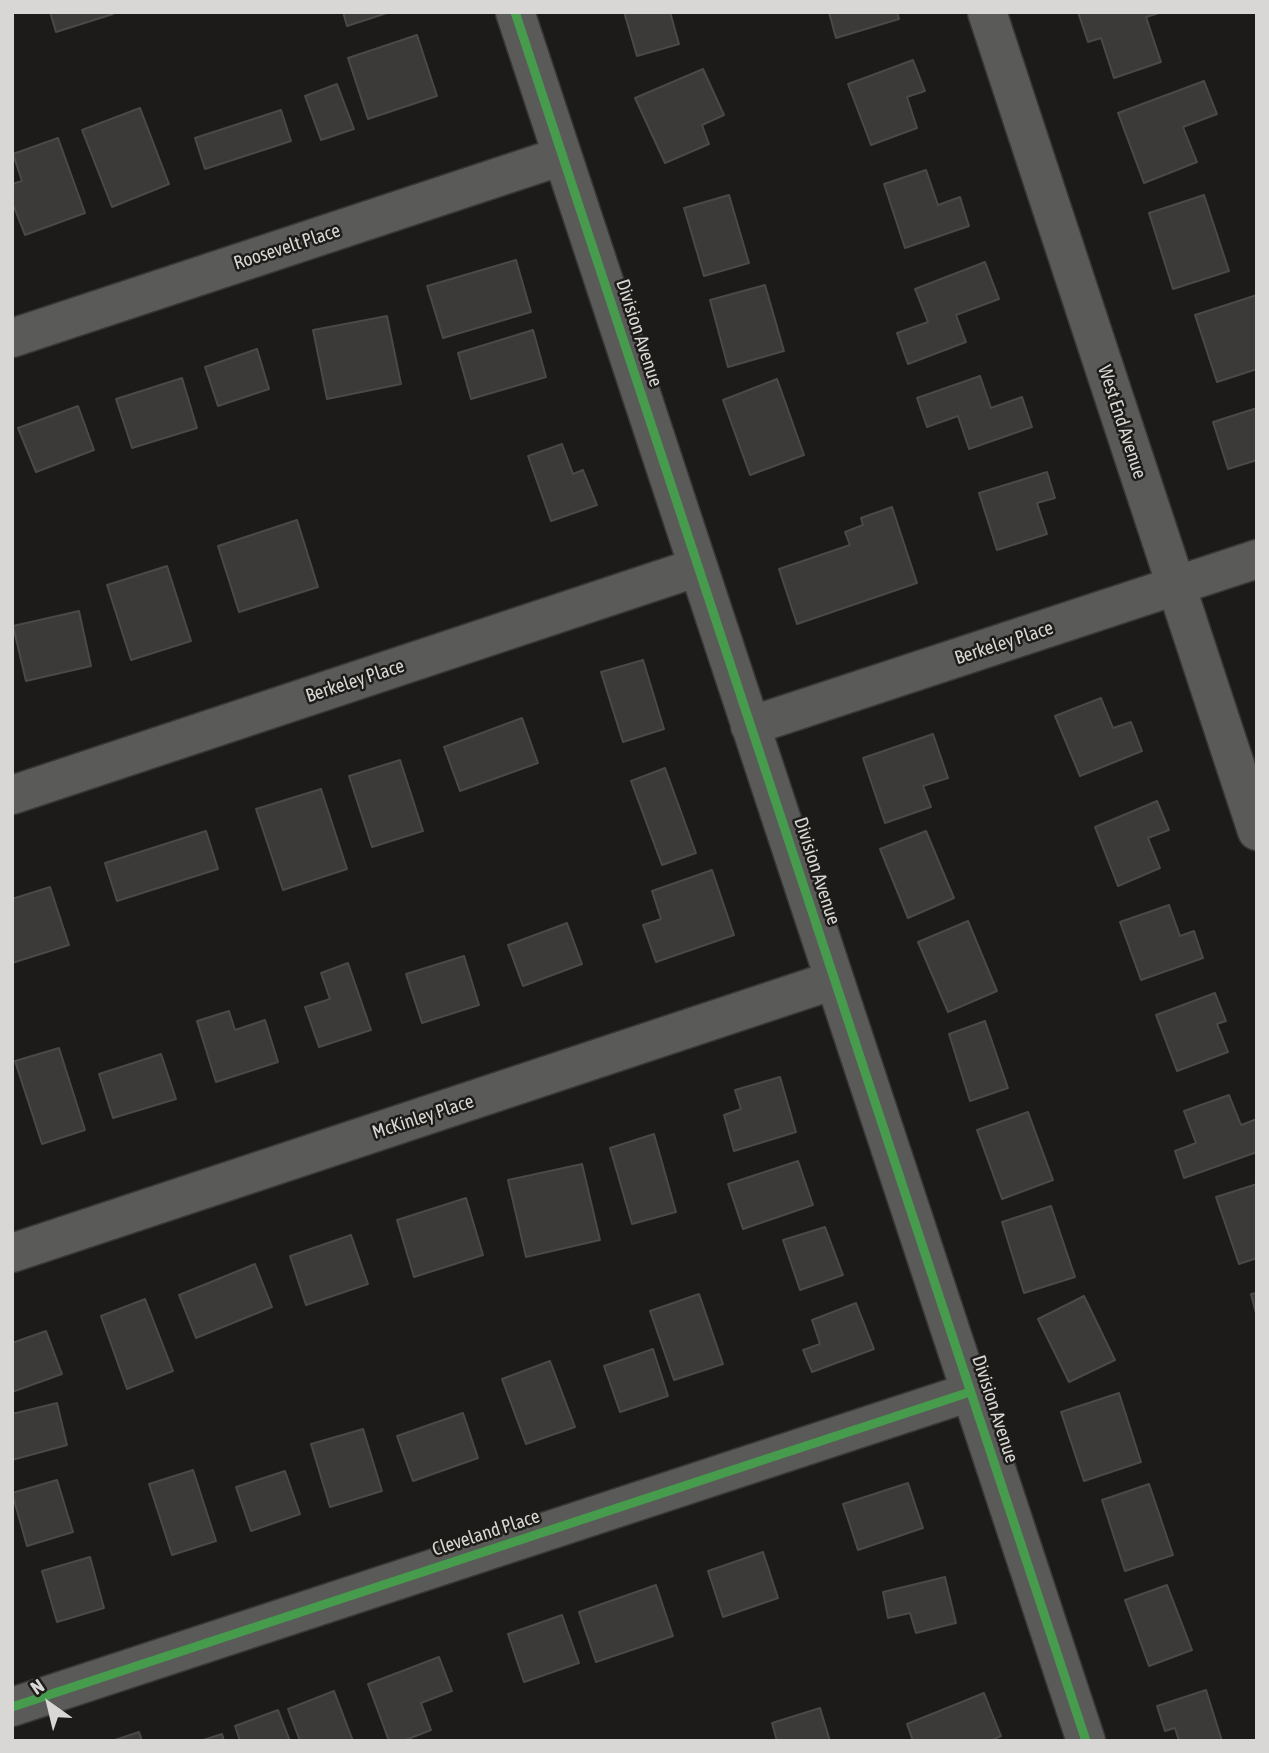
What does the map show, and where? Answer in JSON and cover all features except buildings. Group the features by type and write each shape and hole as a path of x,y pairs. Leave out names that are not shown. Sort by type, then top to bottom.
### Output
{"street":[{"name":"Division Avenue","path":"515,12 1086,1741"},
{"name":"West End Avenue","path":"987,12 1257,831"},
{"name":"Roosevelt Place","path":"12,338 562,156"},
{"name":"Berkeley Place","path":"750,726 1257,559"},
{"name":"Berkeley Place","path":"12,795 698,567"},
{"name":"McKinley Place","path":"12,1253 834,980"},
{"name":"Cleveland Place","path":"12,1707 970,1392"}],"cycle path":[{"path":"515,12 1086,1741"},
{"path":"12,1707 970,1392"}]}
